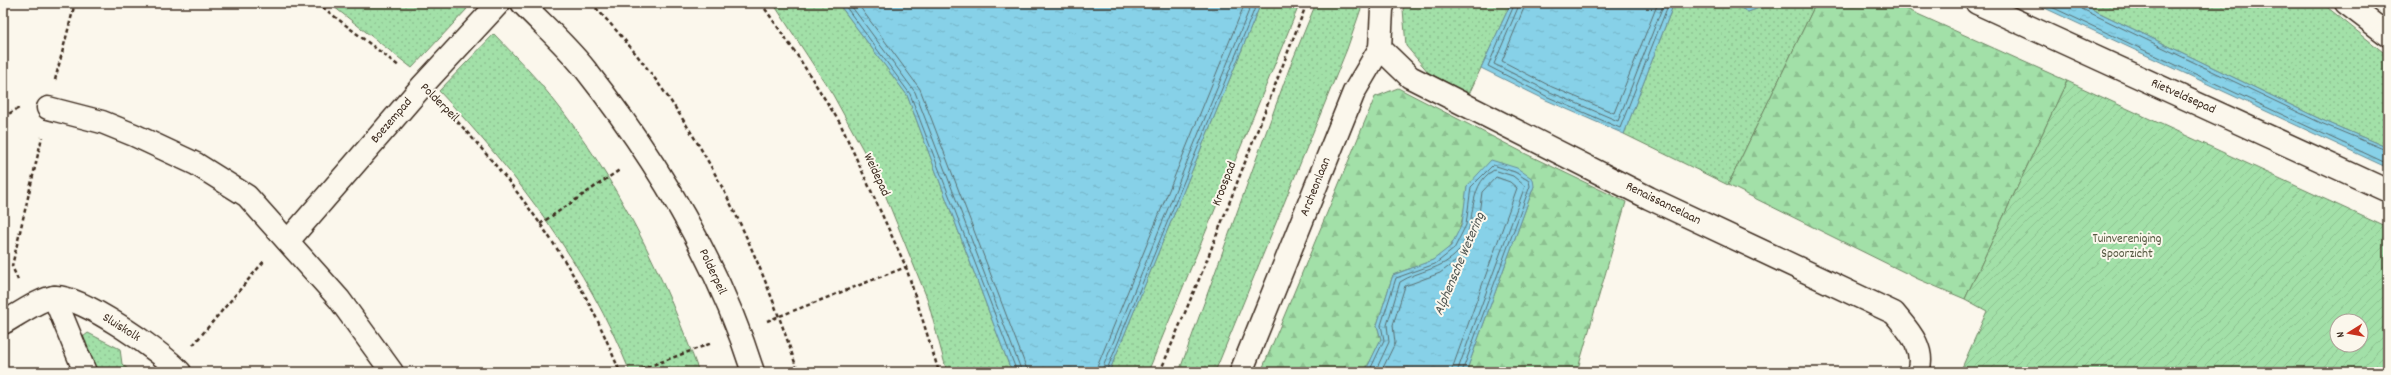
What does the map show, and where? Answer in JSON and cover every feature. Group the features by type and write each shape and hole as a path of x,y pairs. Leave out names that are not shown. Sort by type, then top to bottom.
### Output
{"street":[{"name":"Boezempad","path":"288,241 423,85 499,3"},
{"name":"Polderpeil","path":"522,3 584,68 646,152 700,244 740,332 753,372"},
{"name":"Archeonlaan","path":"1241,372 1354,92 1380,48 1382,9 1384,3"},
{"name":"Rietveldsepad","path":"1977,3 2388,191"},
{"path":"2346,3 2388,35"},
{"name":"Renaissancelaan","path":"1380,48 1410,76 1431,87 1649,198 1894,313 1917,342 1921,364 1918,372"},
{"path":"48,108 102,122 134,135 196,164 247,196 339,300 392,372"},
{"path":"3,323 29,308 54,297 85,372"},
{"name":"Sluiskolk","path":"54,297 69,298 101,315 154,349 180,372"}],"path":[{"path":"29,308 12,266 48,108 75,3"},
{"name":"Polderpeil","path":"317,3 423,85 484,149 540,224 581,288 620,372"},
{"path":"591,3 643,64 688,124 720,182 754,251 780,317 798,372"},
{"name":"Weidepad","path":"761,3 797,54 840,123 906,267 939,372"},
{"name":"Kroospad","path":"1160,372 1205,265 1308,3"},
{"path":"540,224 646,152"},
{"path":"190,348 263,262 288,241"},
{"path":"634,372 780,317 906,267"}],"green space":[{"path":"329,3 459,3 467,9 412,68"},
{"path":"773,3 838,3 907,95 1009,365 1015,372 947,372 927,298 878,177 833,95"},
{"path":"1261,3 1300,3 1148,372 1109,372"},
{"path":"1316,3 1363,3 1347,49 1215,372 1179,372 1289,69"},
{"path":"1406,3 1511,3 1469,94 1429,73 1406,46 1403,9"},
{"path":"1674,3 1732,3 1748,12 1764,6 1765,3 1816,3 1728,185 1624,134"},
{"path":"1816,3 1893,3 2067,81 1965,299 1918,279 1728,185"},
{"path":"2079,3 2322,3 2388,56 2388,148 2322,120"},
{"path":"494,34 532,74 553,99 598,162 637,229 654,264 685,335 699,372 630,372 613,333 572,258 523,189 496,155 439,91"},
{"name":"Tuinvereniging Spoorzicht","path":"2067,81 2388,228 2388,372 1960,372 1987,311 1965,299"},
{"path":"1398,88 1526,154 1626,202 1577,372 1466,372 1534,186 1467,186 1463,218 1456,237 1450,246 1443,254 1433,260 1393,275 1377,325 1381,339 1365,372 1261,372 1375,97"},
{"path":"88,333 120,349 122,364 131,372 97,372 83,337"}],"water":[{"path":"838,3 1261,3 1109,372 1015,372 1009,365 907,95"},
{"path":"1511,3 1674,3 1624,134 1546,100 1481,68"},
{"path":"1732,3 1765,3 1764,6 1748,12"},
{"path":"2034,3 2079,3 2322,120 2388,148 2388,168"},
{"name":"Alphensche Wetering","path":"1491,160 1517,168 1533,179 1534,186 1466,372 1365,372 1381,339 1377,325 1393,275 1433,260 1451,246 1462,224 1467,186"}]}
